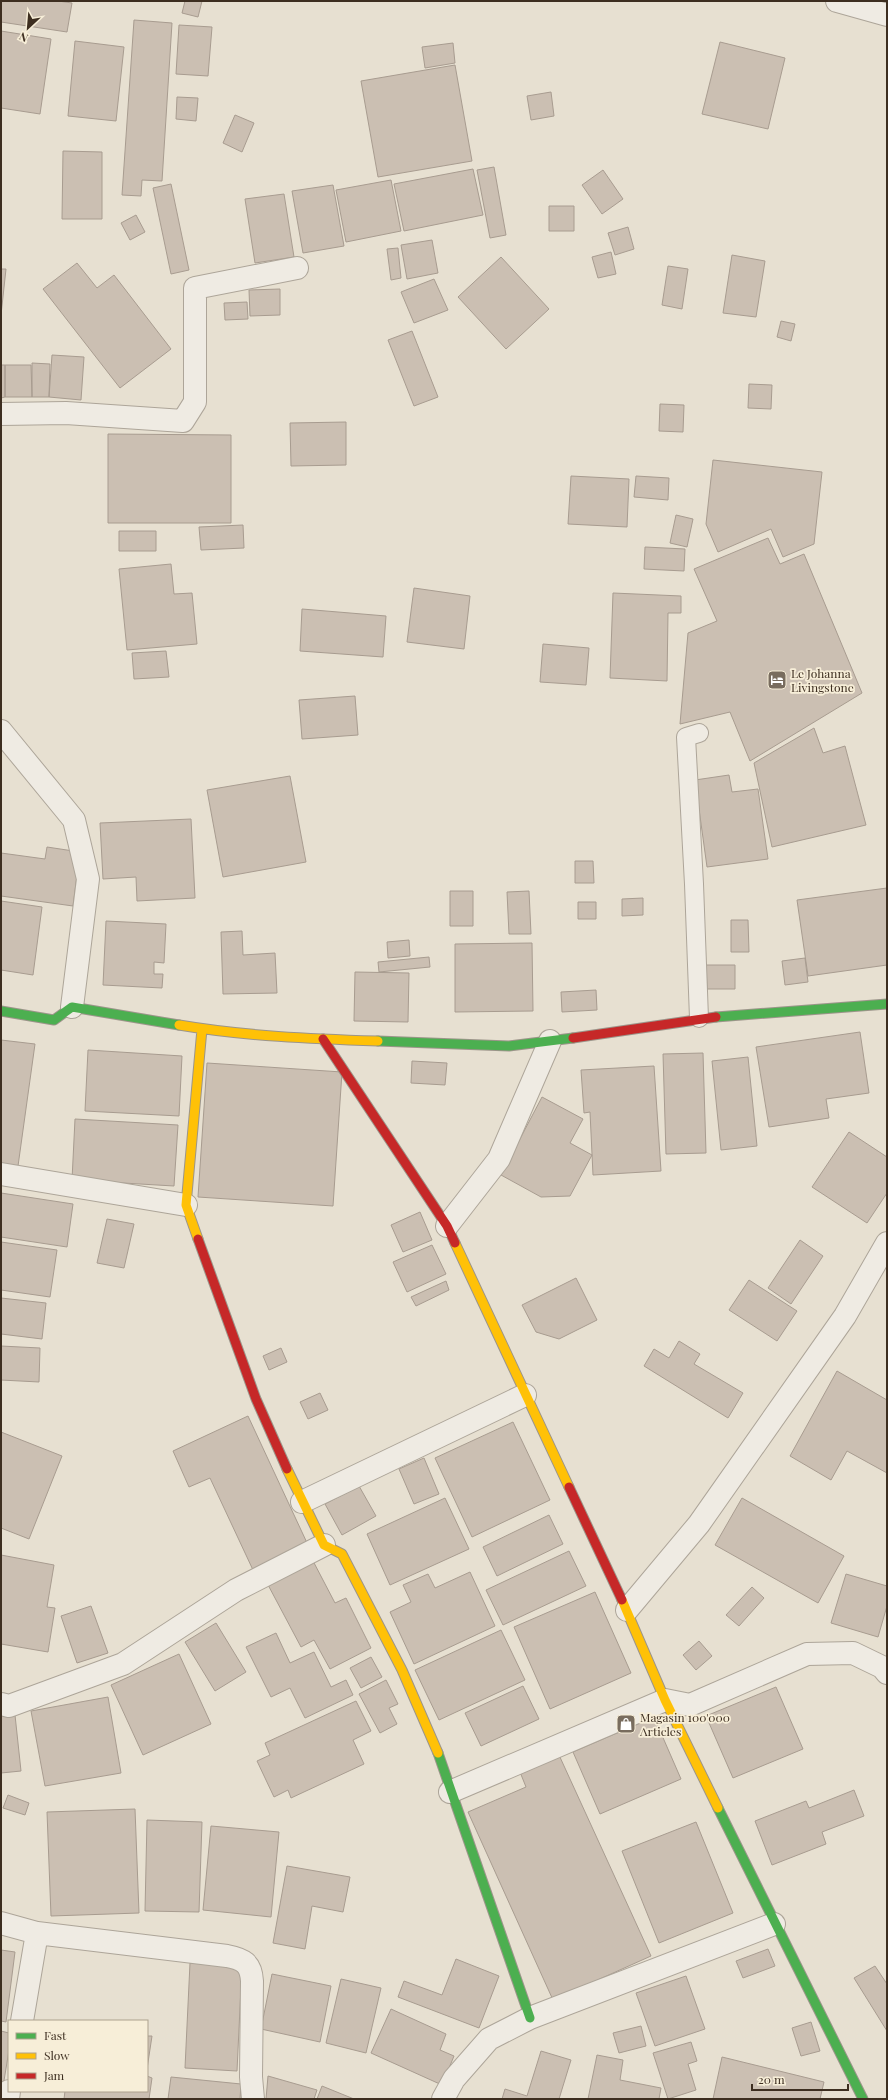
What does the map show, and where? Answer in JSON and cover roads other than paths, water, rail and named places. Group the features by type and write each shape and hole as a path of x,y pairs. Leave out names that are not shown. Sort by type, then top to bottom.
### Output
{"street":[{"path":"837,1 887,15"},
{"path":"1,414 66,414 183,421 195,402 195,288 297,268"},
{"path":"1,731 74,820 88,879 72,1007"},
{"path":"1,1011 54,1020 72,1007 202,1029 323,1039 509,1046 699,1018 887,1004"},
{"path":"202,1029 186,1205 256,1399 302,1502 324,1545 342,1554 417,1699 440,1756 450,1792 530,2018"},
{"path":"323,1039 447,1226 627,1610 666,1700 774,1924 863,2099"},
{"path":"447,1226 499,1159 550,1040"},
{"path":"1,1174 186,1205"},
{"path":"627,1610 699,1524 845,1316 887,1243"},
{"path":"302,1502 525,1395"},
{"path":"1,1704 9,1706 123,1664 236,1590 324,1545"},
{"path":"450,1792 666,1700 690,1705 807,1654 853,1653 882,1667 887,1673"},
{"path":"1,1923 37,1933 226,1956 238,1958 246,1963 251,1971 252,1981 251,2077 254,2099"},
{"path":"443,2099 454,2079 489,2039 530,2018 774,1924"},
{"path":"22,2020 37,1933"}],"lane":[{"path":"699,733 686,737 699,1018"}],"place":[{"name":"Le Johanna Livingstone","path":"777,680"},
{"name":"Magasin 100'000 Articles","path":"626,1724"}]}
